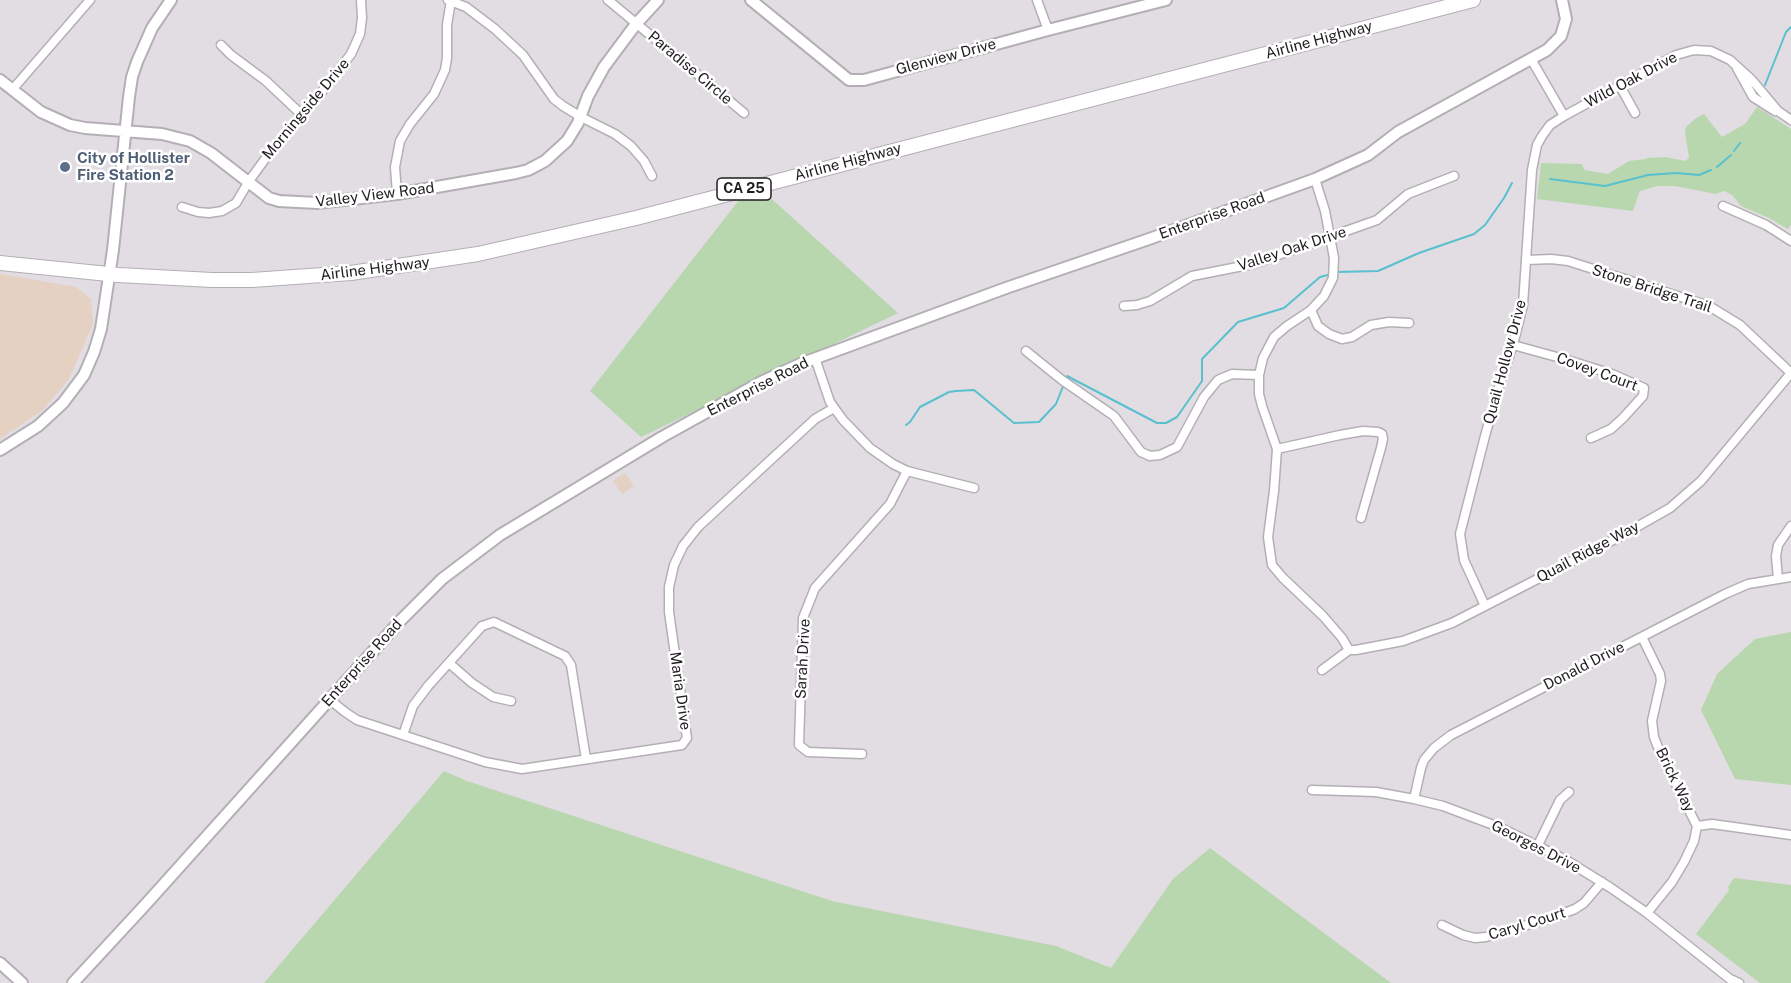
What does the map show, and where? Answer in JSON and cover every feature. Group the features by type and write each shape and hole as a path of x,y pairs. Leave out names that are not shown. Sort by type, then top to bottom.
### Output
{"main road":[{"name":"Airline Highway","path":"0,263 109,274 212,280 262,280 351,273 478,254 647,215 1473,0"}],"street":[{"path":"12,90 90,0"},
{"path":"0,450 49,418 63,403 84,375 99,339 109,274 129,96 137,62 152,28 171,0"},
{"name":"Morningside Drive","path":"182,207 209,213 222,211 236,203 271,150 343,66 356,45 362,18 361,0"},
{"path":"397,194 395,167 400,141 410,124 434,94 445,70 450,0 473,11 523,55 555,99 563,106 605,128 631,146 644,161 652,176"},
{"name":"Paradise Circle","path":"608,0 744,113"},
{"name":"Valley View Road","path":"0,80 41,112 70,125 178,136 190,141 211,153 268,198 296,203 317,203 397,194 486,180 528,170 545,161 562,146 574,130 591,90 604,67 636,24 658,0"},
{"name":"Glenview Drive","path":"751,0 849,80 864,80 1166,0"},
{"path":"1037,0 1048,30"},
{"name":"Enterprise Road","path":"73,983 382,640 442,579 500,535 662,437 761,382 815,358 1315,179 1368,155 1398,132 1547,50 1561,36 1566,19 1562,0"},
{"path":"221,45 266,81 302,115"},
{"name":"Wild Oak Drive","path":"1564,116 1688,50 1711,51 1733,62 1752,80 1778,111 1791,120"},
{"path":"1531,59 1564,116"},
{"path":"1620,86 1635,113"},
{"name":"Quail Hollow Drive","path":"1485,606 1464,560 1460,534 1485,436 1523,305 1534,156 1542,136 1550,125 1564,116"},
{"name":"Valley Oak Drive","path":"1124,306 1150,301 1201,273 1253,264 1377,220 1408,194 1454,177"},
{"path":"1315,179 1325,211 1334,258 1333,278 1324,296 1311,310 1274,337 1263,358 1258,385 1262,406 1277,449 1268,537 1272,565 1323,616 1349,650 1322,670"},
{"path":"1723,206 1774,229 1791,241"},
{"name":"Stone Bridge Trail","path":"1527,260 1568,261 1709,306 1740,325 1791,373"},
{"path":"1311,310 1318,326 1342,339 1352,337 1371,325 1389,322 1409,323"},
{"name":"Covey Court","path":"1513,345 1564,358 1612,374 1644,388 1643,396 1623,418 1611,429 1591,438"},
{"path":"1026,351 1062,380 1108,411 1120,423 1141,452 1150,456 1160,456 1177,447 1204,397 1215,382 1232,374 1259,375"},
{"path":"815,358 830,402 843,420 870,448 907,471 974,488"},
{"name":"Quail Ridge Way","path":"1349,650 1403,641 1452,623 1619,537 1670,508 1701,481 1791,373"},
{"name":"Maria Drive","path":"329,699 357,720 485,762 522,769 682,745 687,738 669,612 669,586 674,565 683,546 698,527 815,419 834,408"},
{"path":"1277,449 1352,433 1378,432 1382,434 1381,448 1362,518"},
{"name":"Sarah Drive","path":"862,754 808,752 799,745 803,618 816,588 890,504 907,471"},
{"path":"1778,579 1776,556 1778,546 1791,526"},
{"name":"Donald Drive","path":"1414,799 1421,768 1428,754 1442,741 1481,718 1725,594 1748,584 1791,577"},
{"path":"404,735 413,706 428,686 482,626 494,622 566,656 571,665 586,759"},
{"name":"Brick Way","path":"1642,637 1661,681 1652,721 1654,737 1697,826 1694,841 1684,862 1672,882 1647,913"},
{"path":"448,663 493,697 511,701"},
{"name":"Georges Drive","path":"1312,790 1376,792 1443,806 1482,820 1538,845 1602,882 1647,913 1726,981 1739,983"},
{"path":"1538,845 1560,800 1569,792"},
{"path":"1697,826 1712,824 1791,835"},
{"name":"Caryl Court","path":"1442,925 1459,934 1475,938 1486,937 1559,916 1575,909 1584,903 1602,882"},
{"path":"0,963 22,983"}],"shaded area":[{"path":"0,274 76,287 91,299 93,324 69,379 43,410 0,439"},
{"path":"625,473 634,486 622,494 613,481"}],"green space":[{"path":"1757,107 1791,129 1791,225 1788,229 1741,206 1732,195 1724,191 1715,194 1675,186 1657,186 1640,191 1633,211 1537,199 1541,163 1582,164 1585,170 1608,174 1629,161 1647,158 1665,157 1686,161 1689,157 1686,127 1695,119 1704,114 1722,137 1745,124"},
{"path":"764,192 898,313 641,437 590,391 739,200"},
{"path":"1791,632 1791,785 1735,779 1701,710 1717,674 1755,639"},
{"path":"444,771 467,781 832,901 1056,946 1111,968 1173,879 1210,848 1391,983 264,983"},
{"path":"1734,878 1791,885 1791,983 1760,983 1696,934 1729,890 1728,887"}],"waterway":[{"path":"1765,85 1786,32 1791,27"},
{"path":"1734,151 1740,143"},
{"path":"1717,167 1731,155"},
{"path":"1550,179 1605,186 1648,175 1676,173 1699,175 1711,170"},
{"path":"1337,272 1378,271 1419,253 1474,234 1485,225 1512,183"},
{"path":"1066,378 1067,376 1157,423 1166,423 1177,417 1202,381 1202,359 1238,322 1284,308 1320,277 1332,274"},
{"path":"906,425 920,407 949,392 974,390 1014,423 1039,422 1056,404 1064,384"}],"place":[{"name":"City of Hollister Fire Station 2","path":"65,167"}]}
